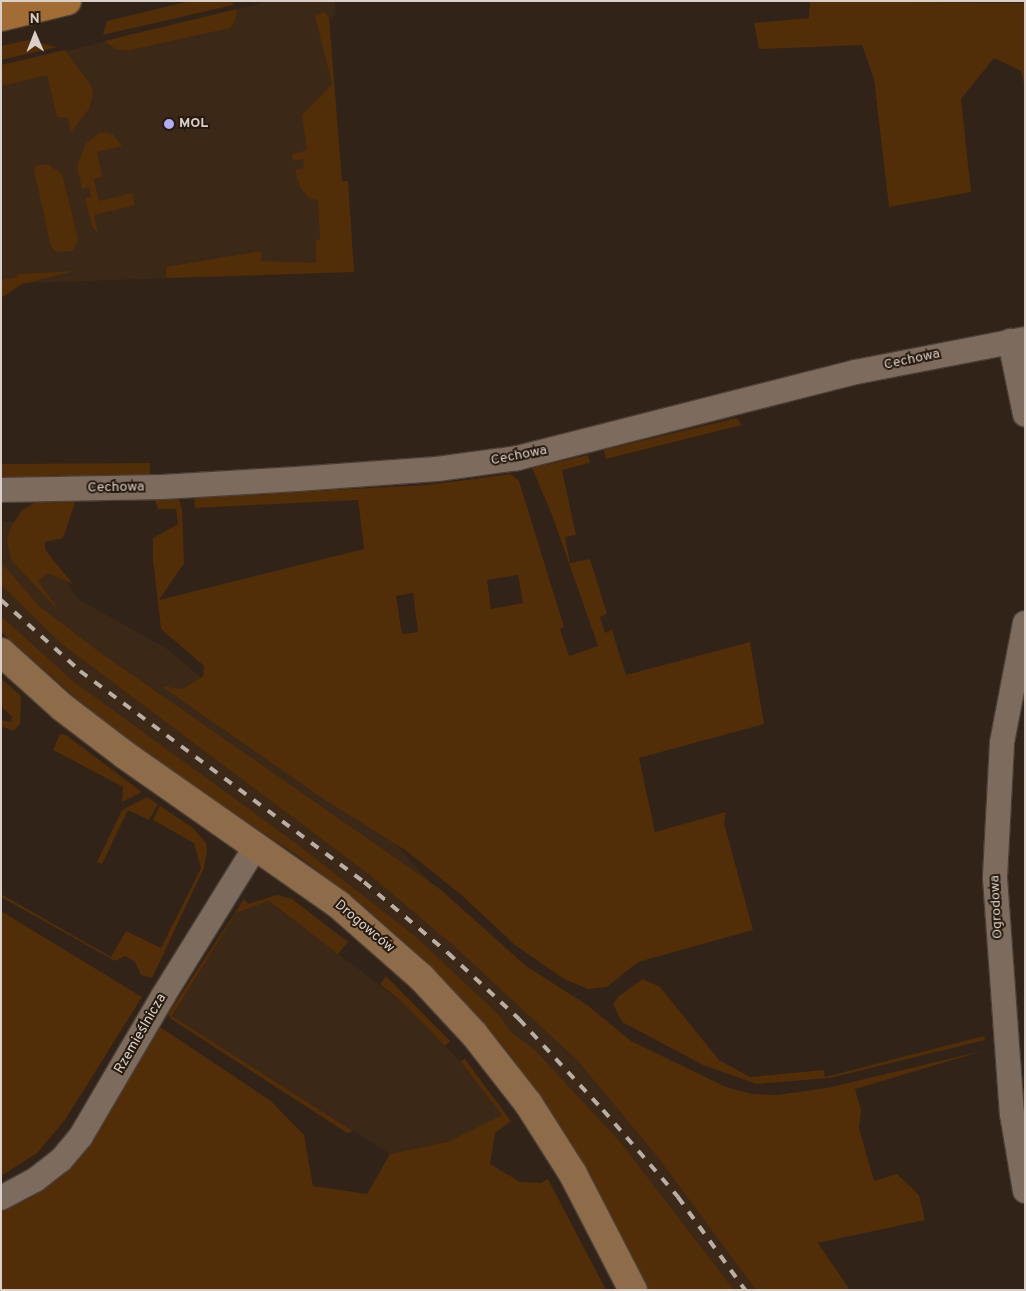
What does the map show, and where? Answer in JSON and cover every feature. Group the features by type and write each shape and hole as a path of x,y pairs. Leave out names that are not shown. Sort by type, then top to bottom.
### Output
{"main road":[{"path":"1,17 67,1"}],"street":[{"path":"1018,340 1025,414"},
{"name":"Cechowa","path":"1,490 288,479 438,469 518,458 856,372 1018,340"},
{"name":"Ogrodowa","path":"1025,623 1002,743 998,779 995,878 1015,1039 1012,1114 1025,1191"},
{"name":"Drogowców","path":"1,652 62,707 125,755 339,905 389,947 470,1030 528,1103 573,1174 633,1290"},
{"name":"Rzemieślnicza","path":"1,1198 35,1180 61,1160 81,1136 163,996 256,846"}],"shaded area":[{"path":"190,1 232,1 233,5 103,35 107,21"},
{"name":"MOL","path":"270,1 335,1 336,15 329,18 342,181 348,181 354,272 1,284 1,67"},
{"path":"810,1 1025,3 1025,88 1021,71 994,58 961,99 971,192 889,207 874,79 862,45 759,49 754,23 809,18"},
{"path":"237,9 235,22 230,28 130,50 117,50 104,41"},
{"path":"324,11 329,18 342,181 348,181 354,272 166,278 166,267 261,251 261,261 316,263 316,240 320,239 318,200 309,198 300,187 295,170 304,168 303,159 293,161 292,154 307,150 302,115 332,84 315,16"},
{"path":"28,40 57,47 1,60 1,46"},
{"path":"65,50 91,85 93,94 89,109 71,132 68,118 57,117 47,75 1,86 1,65"},
{"path":"101,132 113,134 122,146 97,152 102,177 94,179 99,201 132,193 135,205 94,215 98,234 92,227 85,198 91,197 89,188 82,189 77,166 86,143"},
{"path":"48,164 62,174 78,239 73,251 56,252 51,247 34,171 35,166"},
{"path":"74,271 22,284 1,298 1,280 16,277 18,274"},
{"path":"737,418 742,425 606,459 604,450"},
{"path":"588,455 590,463 562,470 576,535 565,537 570,563 590,559 607,614 600,617 605,633 612,630 626,675 750,642 764,724 639,758 655,832 726,812 724,823 753,930 638,962 607,987 588,989 564,979 515,945 459,893 405,850 325,800 161,686 183,689 203,676 204,666 161,629 153,560 153,538 178,524 176,509 158,509 154,499 179,498 182,509 184,563 159,600 364,549 358,500 195,508 194,497 427,485 511,474 519,481 564,627 560,629 569,656 598,646 552,515 532,468","holes":["518,575 523,603 491,609 487,580","413,593 418,632 402,634 396,596"]},
{"path":"150,463 150,475 1,481 1,464"},
{"path":"36,502 75,502 63,538 45,542 45,550 73,584 48,573 38,581 61,613 11,560 7,541 11,527 22,510"},
{"path":"1,522 29,522 78,599 167,649 377,823 458,913 818,1290 682,1290 497,1017 384,912 163,760 1,622"},
{"path":"1,562 39,606 98,651 440,889 526,966 587,1005 631,1041 726,1087 752,1094 777,1095 827,1088 986,1050 855,1089 861,1110 859,1128 874,1181 897,1174 919,1195 925,1220 818,1243 850,1290 756,1290 657,1156 578,1061 454,946 371,876 63,645 1,585"},
{"path":"1,616 73,681 293,841 415,936 500,1016 511,1032 535,1050 621,1143 734,1290 649,1290 606,1206 552,1113 501,1043 432,967 366,908 298,856 142,751 91,711 1,632"},
{"path":"1,678 21,696 20,724 13,731 1,726 1,720 11,722 12,717 1,706"},
{"path":"60,734 66,735 142,792 122,802 123,787 53,750"},
{"path":"147,797 158,804 149,820 128,810 102,864 97,862 122,810"},
{"path":"160,806 193,828 206,843 207,851 204,868 152,978 141,975 135,962 125,956 115,961 1,897 1,894 111,957 126,931 161,948 201,868 194,843 153,820"},
{"path":"277,895 292,899 348,942 338,954 269,901 236,913 172,1016 353,1131 347,1133 171,1019 168,1014 244,899 248,904"},
{"path":"269,901 402,1002 466,1067 502,1115 447,1142 390,1154 172,1016 236,913"},
{"path":"1,911 142,997 65,1120 37,1153 1,1176"},
{"path":"386,976 450,1041 445,1046 402,1002 380,984"},
{"path":"643,979 660,987 719,1060 750,1077 824,1070 825,1077 984,1036 985,1040 830,1078 757,1084 703,1065 622,1022 613,1004 619,996"},
{"path":"160,1027 271,1101 304,1135 313,1186 367,1194 390,1154 447,1142 502,1115 460,1061 465,1059 511,1121 495,1133 490,1164 520,1182 541,1183 548,1179 606,1290 1,1290 1,1211 32,1197 63,1175 89,1144"}],"railway":[{"path":"1,600 80,671 364,882 448,953 519,1019 603,1110 678,1197 745,1290"}],"place":[{"name":"MOL","path":"169,124"}]}
